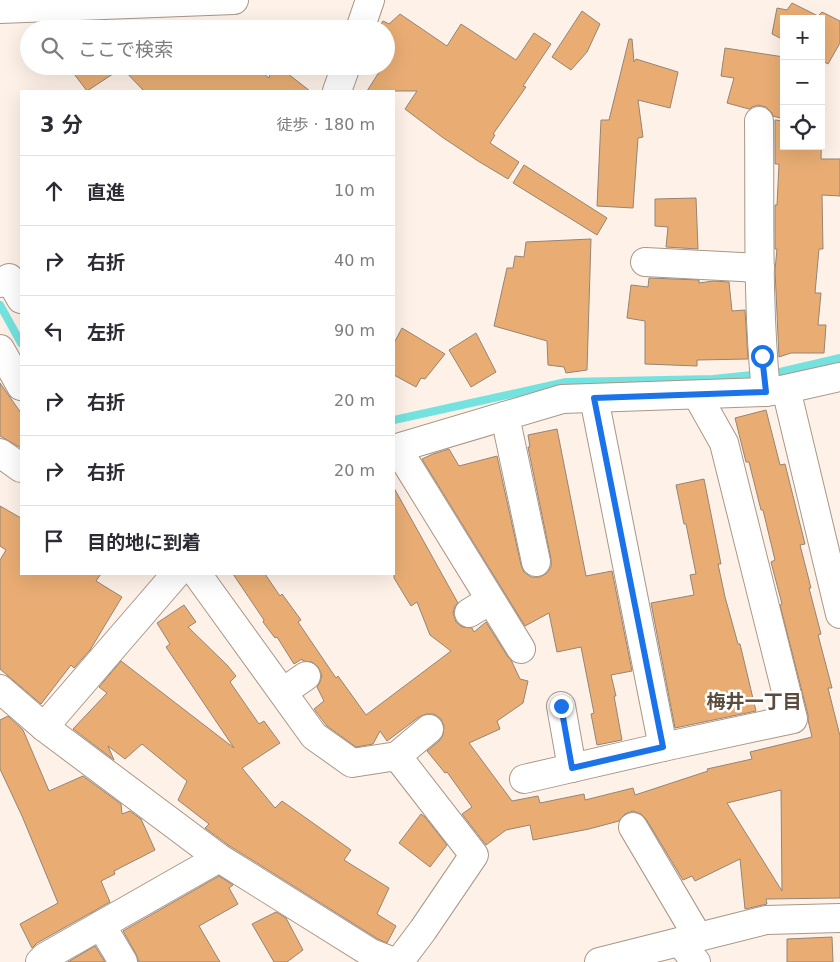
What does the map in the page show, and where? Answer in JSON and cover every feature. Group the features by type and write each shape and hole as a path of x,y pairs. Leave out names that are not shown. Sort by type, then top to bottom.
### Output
{"street":[{"path":"0,9 234,0"},
{"path":"363,20 370,0"},
{"path":"337,90 343,75"},
{"path":"759,121 762,356 776,391 840,614"},
{"path":"645,262 760,268"},
{"path":"1,351 20,384"},
{"path":"521,649 480,607 395,449 562,399 776,391 840,377"},
{"path":"524,779 793,719 724,443 697,395"},
{"path":"594,398 663,747"},
{"path":"505,416 536,562"},
{"path":"0,453 20,467"},
{"path":"44,727 179,575"},
{"path":"181,575 283,692 314,736 352,763 397,756 429,729"},
{"path":"283,692 306,676"},
{"path":"0,689 44,727 219,858 371,953 394,962"},
{"path":"561,706 572,768"},
{"path":"397,756 474,854 399,962"},
{"path":"633,827 691,947"},
{"path":"40,962 219,858"},
{"path":"599,962 691,947 766,920 840,918"},
{"path":"101,925 123,962"}],"building":[{"path":"792,3 816,15 780,15 780,38 772,34 777,8 787,10"},
{"path":"582,11 600,24 587,52 571,70 552,57"},
{"path":"822,12 840,21 840,43 828,64 825,62 825,15 819,15"},
{"path":"400,14 447,46 461,24 516,60 534,33 551,44 523,86 526,87 493,134 495,135 490,143 519,162 508,179 442,137 405,109 417,91 368,90 377,75 395,75 395,20 393,20"},
{"path":"629,39 632,39 634,62 636,59 678,72 670,108 638,100 643,137 638,138 633,208 597,206 601,120 609,120"},
{"path":"725,48 780,56 780,118 773,116 766,107 758,105 749,109 727,103 734,78 721,76"},
{"path":"75,75 111,75 89,90 86,90"},
{"path":"129,75 265,75 269,78 270,75 290,75 309,90 143,90"},
{"path":"775,120 780,121 780,150 821,150 821,159 840,159 840,196 822,195 823,249 819,249 815,293 821,293 818,325 826,325 824,353 791,353 779,357 775,270 777,249 775,249 775,205 777,205 779,164 775,164"},
{"path":"524,165 607,218 597,235 513,183"},
{"path":"696,198 698,249 666,247 668,227 655,226 655,199"},
{"path":"591,239 587,370 566,373 564,367 548,365 547,341 494,326 507,268 513,268 515,256 524,257 526,242"},
{"path":"649,278 699,280 699,283 713,281 729,282 732,311 745,310 748,359 697,360 697,366 645,364 645,321 627,318 631,285 648,287"},
{"path":"402,328 445,354 425,379 421,378 416,387 395,376 395,341"},
{"path":"476,333 496,372 471,387 449,350"},
{"path":"0,383 20,412 20,447 0,436"},
{"path":"766,410 780,465 785,464 805,544 800,545 821,634 818,635 832,688 828,688 840,736 840,898 766,899 767,904 745,909 740,859 695,881 692,876 683,880 646,819 641,814 633,811 625,814 619,821 533,840 530,825 506,830 486,845 462,814 472,807 447,772 445,773 427,751 443,735 444,726 441,719 434,714 426,714 419,717 387,741 380,731 373,744 356,747 327,726 314,709 324,701 317,687 322,675 318,667 312,662 303,661 302,659 294,664 277,637 275,638 263,622 264,620 234,575 266,575 280,596 282,594 301,620 298,622 336,678 338,676 366,715 451,651 430,635 417,602 411,606 394,578 395,490 458,603 453,613 456,622 462,627 472,628 474,632 486,622 511,660 520,679 528,681 523,703 497,721 500,729 469,743 512,801 538,796 540,803 584,794 585,800 633,788 635,795 708,771 707,769 752,759 750,752 812,737 780,605 782,604 771,562 775,560 763,510 761,510 749,462 746,462 735,418","holes":["781,790 782,891 727,803"]},
{"path":"557,429 586,576 612,571 632,671 611,675 622,740 597,745 591,714 594,713 581,647 557,652 549,613 525,626 422,459 449,449 459,466 497,456 521,565 524,572 531,577 540,577 547,573 551,567 551,559 528,447 530,447 528,435"},
{"path":"704,479 721,564 718,564 725,597 738,644 740,644 756,711 675,728 651,603 694,595 690,575 696,574 676,485"},
{"path":"0,506 20,517 20,575 100,575 96,581 122,597 90,650 74,668 71,665 41,704 0,669 0,560 6,550 0,546"},
{"path":"184,605 196,622 188,627 236,676 230,682 259,724 264,721 280,743 242,768 275,808 282,801 351,850 344,860 389,888 377,914 396,926 387,943 228,845 205,828 209,824 178,800 187,781 142,744 125,759 108,746 114,760 73,729 107,693 99,687 121,661 234,748 166,647 170,644 157,623"},
{"path":"8,716 23,730 49,791 83,776 121,804 122,814 130,811 141,819 155,850 114,871 115,874 101,881 110,902 37,943 32,948 20,924 58,903 22,816 0,769 0,720"},
{"path":"421,814 447,845 430,867 399,843"},
{"path":"219,876 233,885 229,888 238,904 199,926 220,962 139,962 123,931"},
{"path":"276,912 286,918 303,950 287,962 274,962 252,924"},
{"path":"832,937 833,962 787,962 787,939"},
{"path":"95,946 105,962 68,962"}],"waterway":[{"path":"0,305 20,341"},
{"path":"395,420 566,382 713,379 780,372 840,358"}],"district":[{"name":"梅井一丁目","path":"754,701"}],"route":[{"path":"561,706 572,768 663,747 594,398 766,392 762,356"}]}
